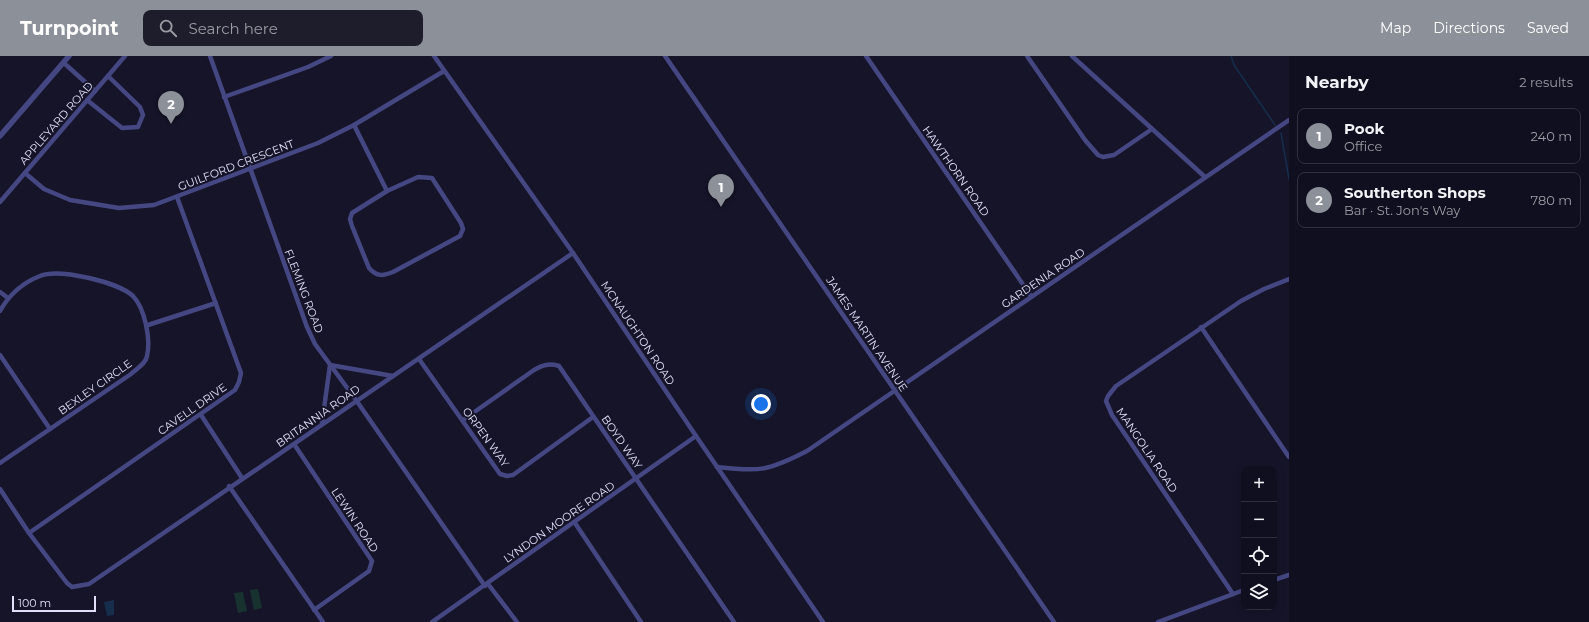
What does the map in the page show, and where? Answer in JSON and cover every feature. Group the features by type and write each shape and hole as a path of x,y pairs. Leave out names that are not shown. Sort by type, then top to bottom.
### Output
{"street":[{"path":"0,136 69,56"},
{"name":"APPLEYARD ROAD","path":"0,202 125,56"},
{"name":"FLEMING ROAD","path":"210,56 307,327 315,344 486,585 517,622"},
{"path":"224,96 308,67 331,56"},
{"name":"MCNAUGHTON ROAD","path":"434,56 573,253 823,622"},
{"name":"JAMES MARTIN AVENUE","path":"666,56 1054,622"},
{"name":"HAWTHORN ROAD","path":"866,56 1031,296"},
{"path":"1028,56 1098,155 1102,157 1114,155 1152,129"},
{"path":"1072,56 1205,177"},
{"path":"64,63 95,91"},
{"name":"GUILFORD CRESCENT","path":"25,173 53,194 70,200 119,208 154,205 251,170 318,143 354,125 444,71"},
{"path":"87,100 122,128 138,127 143,115 140,107 108,76"},
{"name":"GARDENIA ROAD","path":"717,467 746,470 768,469 780,465 807,451 1289,120"},
{"path":"354,125 387,191"},
{"path":"418,177 432,178 461,223 462,230 460,236 383,276 374,274 369,268 350,219 352,213 357,208 387,191 418,177"},
{"name":"CAVELL DRIVE","path":"29,533 201,415 235,390 240,382 241,373 177,197"},
{"name":"BRITANNIA ROAD","path":"29,533 60,575 72,587 89,584 229,486 294,444 322,423 419,359 573,253"},
{"path":"0,311 8,298 32,280 46,274 92,279 115,285 132,296 148,325 216,303"},
{"name":"MANGOLIA ROAD","path":"1233,594 1106,405 1108,396 1116,386 1201,327 1252,295 1289,279"},
{"path":"0,292 8,298"},
{"name":"BEXLEY CIRCLE","path":"0,464 131,374 142,364 147,356 148,325"},
{"path":"1201,327 1289,456"},
{"path":"0,355 50,429"},
{"name":"ORPEN WAY","path":"419,359 500,474 507,476 513,475 593,417"},
{"name":"BOYD WAY","path":"463,420 534,370 543,365 551,364 559,366 734,622"},
{"path":"322,423 330,365 393,376"},
{"path":"201,415 242,478"},
{"name":"LYNDON MOORE ROAD","path":"432,622 575,523 696,436"},
{"name":"LEWIN ROAD","path":"294,444 372,561 369,571 314,610"},
{"path":"229,486 323,622"},
{"path":"0,489 29,533"},
{"path":"575,523 641,622"},
{"path":"1277,579 1289,575"},
{"path":"1158,622 1241,591"}],"green space":[{"path":"258,589 262,608 254,610 250,590"},
{"path":"243,592 247,611 238,613 234,593"}],"water":[{"path":"114,600 114,615 107,616 104,602"}],"waterway":[{"path":"1231,56 1234,65 1275,125"},
{"path":"1281,133 1289,179"}],"place":[{"name":"Southerton Shops","path":"171,124"},
{"name":"Pook","path":"721,207"}]}
